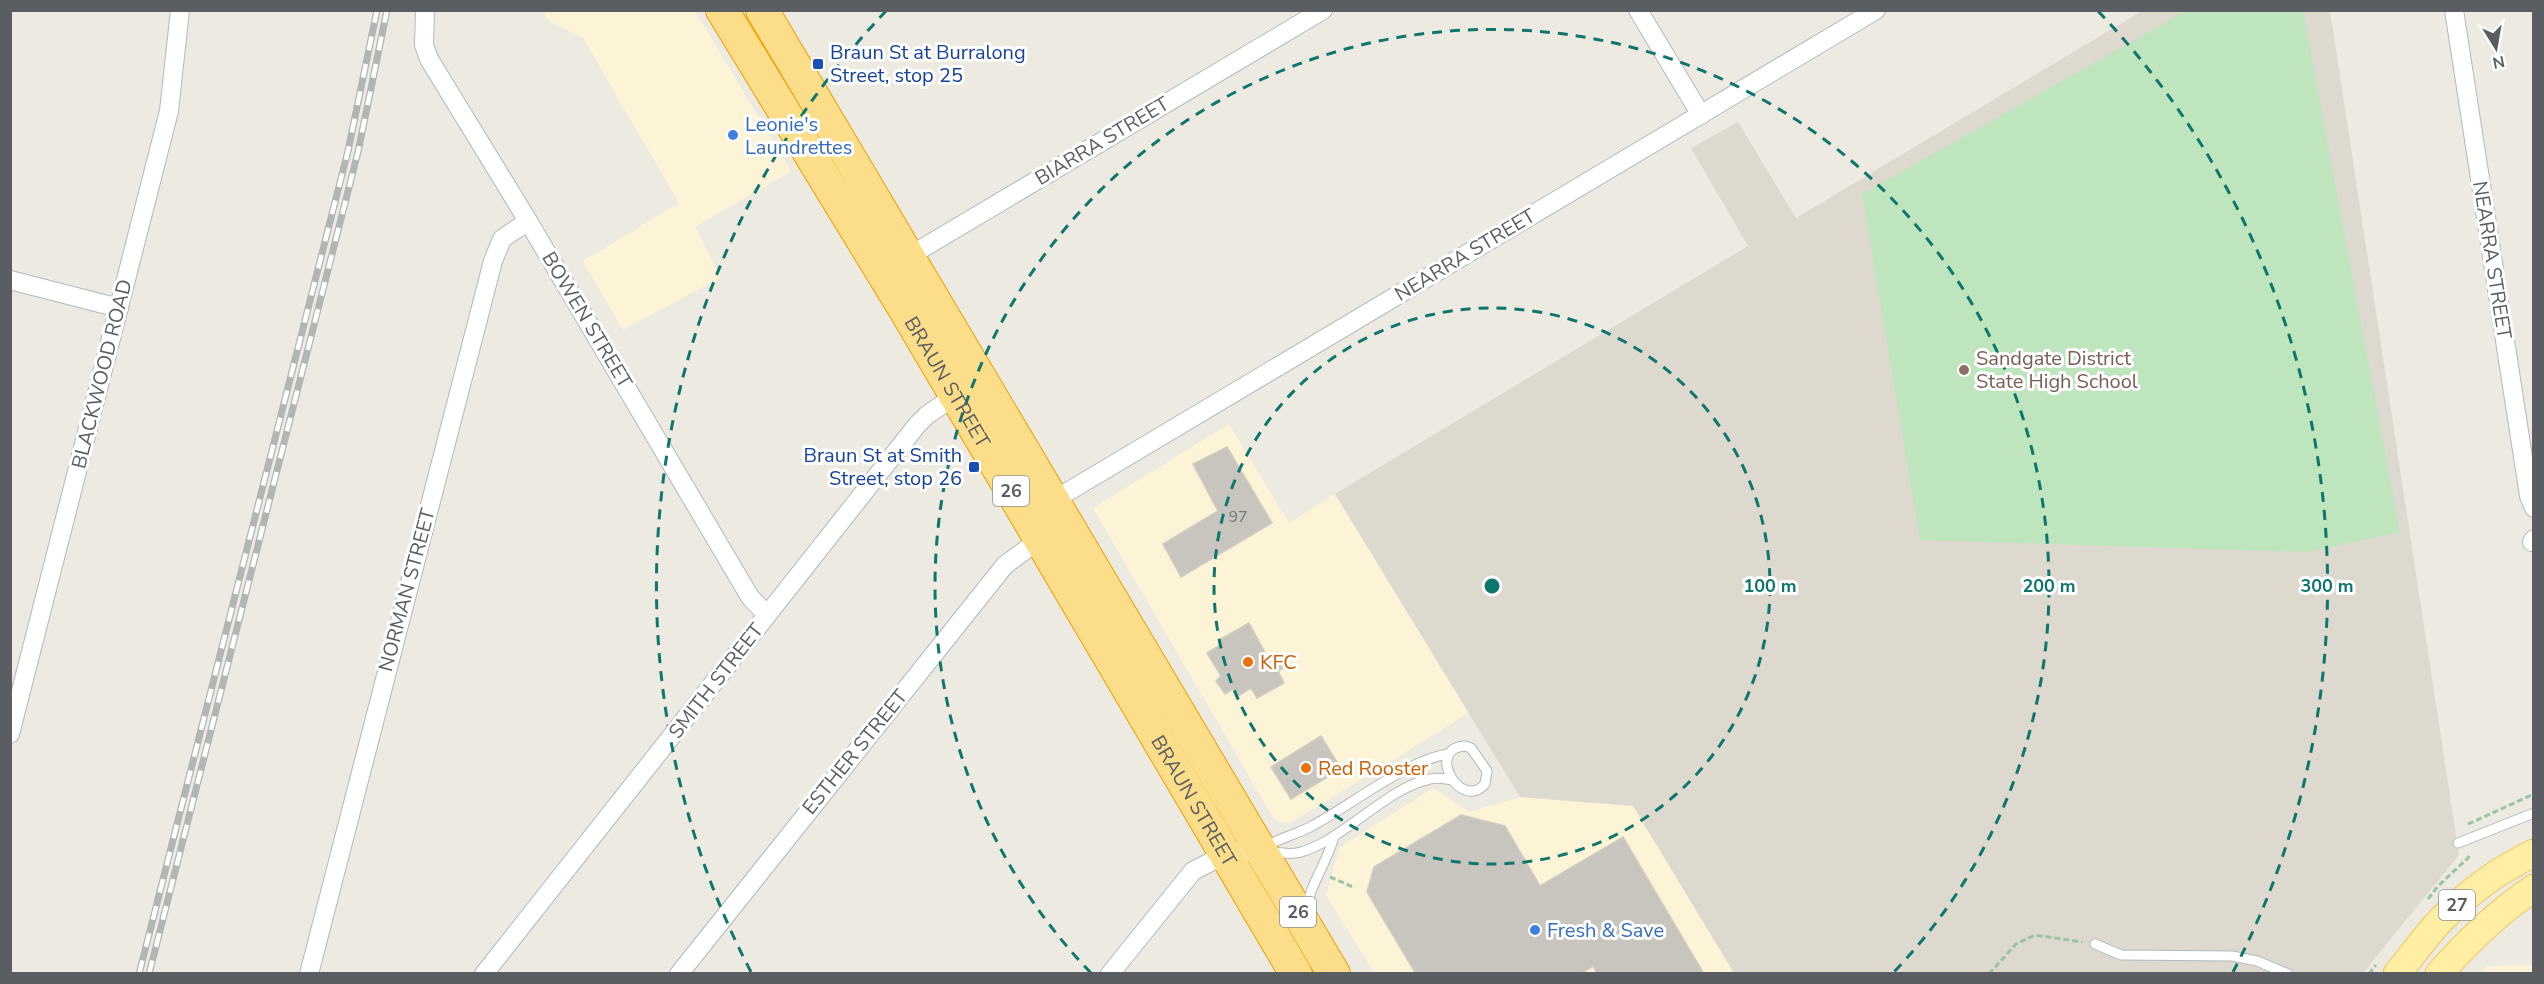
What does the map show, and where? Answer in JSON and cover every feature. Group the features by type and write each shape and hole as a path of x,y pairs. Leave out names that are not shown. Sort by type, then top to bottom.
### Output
{"highway":[{"name":"BRAUN STREET","path":"722,10 882,273 1296,974"},
{"name":"BRAUN STREET","path":"766,12 1334,974"}],"main road":[{"name":"27","path":"2386,969 2455,906 2487,882 2534,853"},
{"name":"27","path":"2439,974 2507,906 2534,888"}],"street":[{"name":"BLACKWOOD ROAD","path":"10,734 169,111 180,10"},
{"name":"BIARRA STREET","path":"882,273 1323,10"},
{"path":"1638,10 1701,115"},
{"name":"NEARRA STREET","path":"1054,500 1876,10"},
{"name":"NEARRA STREET","path":"2454,10 2529,496 2534,508"},
{"name":"BOWEN STREET","path":"424,14 424,45 429,59 528,221 750,597 767,615"},
{"name":"NORMAN STREET","path":"309,974 493,261 502,239 528,221"},
{"path":"10,280 119,308"},
{"name":"SMITH STREET","path":"484,974 917,424 955,396"},
{"name":"ESTHER STREET","path":"679,974 1005,565 1039,540"},
{"path":"1110,974 1193,871 1226,854 1261,850"}],"lane":[{"path":"1261,850 1281,837 1311,826 1422,761 1448,754 1458,747 1472,748 1487,771 1485,784 1474,792 1461,790 1446,767 1448,754"},
{"path":"1261,850 1290,854 1302,852 1334,836 1392,797 1420,783 1431,778 1453,780"},
{"path":"2458,843 2534,813"},
{"path":"1305,924 1307,902 1331,849 1334,836"},
{"path":"2094,944 2121,955 2232,956 2257,961 2288,974"}],"path":[{"path":"2425,903 2438,886 2468,858 2471,828 2468,822 2534,794"},
{"path":"1329,877 1353,887"},
{"path":"1989,974 2016,944 2035,935 2094,944"},
{"path":"2369,974 2386,969"}],"shaded area":[{"path":"543,11 695,11 791,171 695,227 721,277 623,330 583,261 679,203 583,38 550,22"},
{"name":"Sandgate District State High School","path":"2142,11 2330,11 2459,855 2363,973 1734,973 1633,806 1520,797 1335,494 1748,246 1691,148 1738,122 1796,218"},
{"path":"1229,424 1289,523 1335,494 1469,713 1290,823 1275,821 1093,508"},
{"path":"1433,788 1469,812 1520,797 1633,806 1734,973 1374,973 1326,895 1340,847"},
{"path":"2533,965 2533,973 2481,973 2486,966"}],"green space":[{"path":"2188,10 2303,11 2400,532 2308,552 1920,540 1862,194"}],"building":[{"path":"1227,447 1272,523 1181,577 1163,544 1218,511 1193,464"},
{"name":"KFC","path":"1249,623 1268,658 1278,652 1286,666 1278,671 1284,683 1257,698 1251,688 1238,696 1233,689 1225,694 1216,681 1221,676 1207,653 1222,644 1221,639"},
{"name":"Red Rooster","path":"1321,736 1341,769 1291,799 1271,767"},
{"path":"1461,815 1505,826 1540,886 1623,837 1704,974 1597,974 1593,966 1580,974 1416,974 1367,892 1374,867"}],"railway":[{"path":"139,974 348,151 377,10"},
{"path":"149,974 358,152 387,10"}],"place":[{"name":"Braun St at Burralong Street, stop 25","path":"818,64"},
{"name":"Leonie's Laundrettes","path":"733,135"},
{"name":"Sandgate District State High School","path":"1964,370"},
{"name":"Braun St at Smith Street, stop 26","path":"974,467"},
{"name":"KFC","path":"1248,662"},
{"name":"Red Rooster","path":"1306,768"},
{"name":"Fresh & Save","path":"1535,930"}]}
